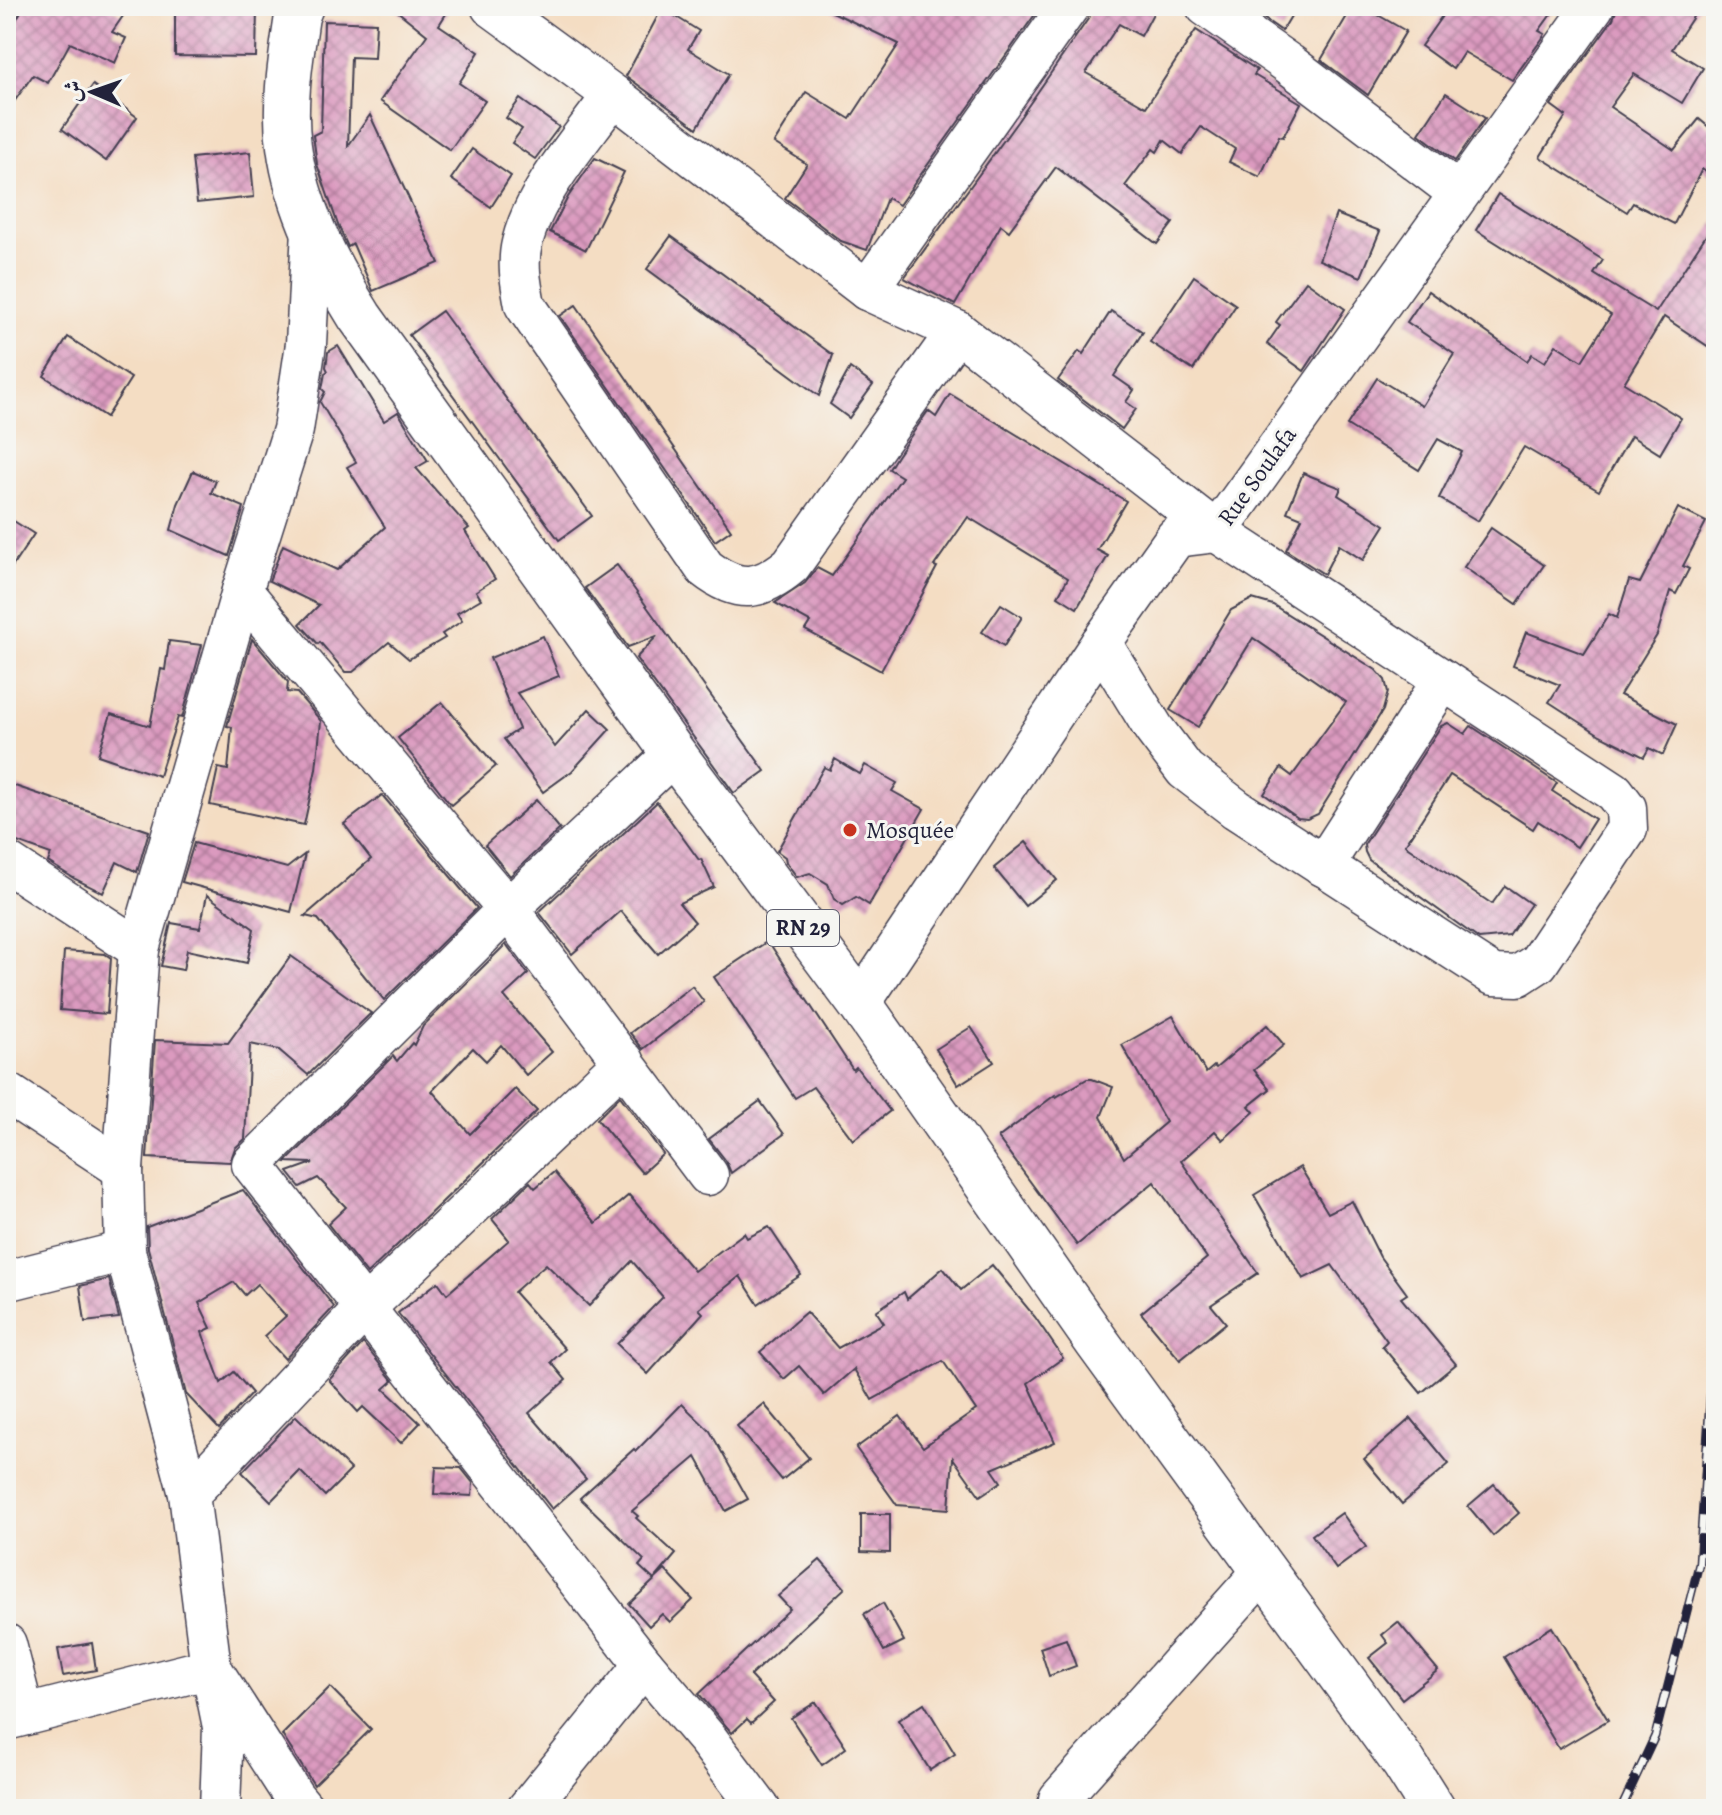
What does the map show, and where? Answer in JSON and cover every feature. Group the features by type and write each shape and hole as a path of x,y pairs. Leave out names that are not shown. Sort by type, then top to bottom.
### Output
{"main road":[{"name":"RN 29","path":"301,6 288,81 289,145 312,230 331,271 360,317 674,754 860,1004 1097,1342 1404,1763 1433,1809"}],"street":[{"path":"491,6 613,95 867,290 957,331 1217,532 1614,792 1626,808 1627,829 1538,963 1518,976 1493,975 1236,809 1185,770 1154,729 1101,643"},
{"path":"867,290 1069,6"},
{"path":"1206,6 1289,64 1459,193"},
{"name":"Rue Soulafa","path":"860,1004 1101,643 1176,537 1217,532 1594,6"},
{"path":"613,95 540,197 522,243 520,278 525,305 705,568 721,581 739,587 773,580 791,565 957,331"},
{"path":"220,1809 223,1727 211,1668 189,1494 125,1251 123,1169 139,949 242,591 293,430 306,344 312,230"},
{"path":"242,591 508,909 708,1175"},
{"path":"1323,866 1443,680"},
{"path":"674,754 508,909 252,1164 644,1665 708,1740 743,1801"},
{"path":"6,862 139,949"},
{"path":"189,1494 365,1308 624,1061"},
{"path":"6,1092 123,1169"},
{"path":"6,1281 125,1251"},
{"path":"1065,1809 1059,1799 1264,1570"},
{"path":"6,1644 15,1718 211,1668"},
{"path":"527,1809 644,1665"},
{"path":"211,1668 298,1805"}],"building":[{"path":"24,6 109,6 123,16 112,32 126,38 115,63 70,43 48,83 33,75 6,113 6,38"},
{"path":"391,6 451,6 439,25 479,52 459,83 485,101 450,150 380,101 427,35"},
{"path":"820,6 1041,6 899,205 887,198 867,250 841,241 785,198 807,164 774,143 806,92 850,119 899,44"},
{"path":"1092,6 1157,6 1141,36 1119,24 1086,73 1146,107 1196,30 1257,70 1254,75 1301,103 1283,137 1279,136 1260,177 1229,162 1235,149 1201,127 1182,154 1164,140 1157,152 1153,149 1125,186 1173,223 1157,244 1056,167 1009,231 1001,225 955,305 904,278 1017,122 1088,19"},
{"path":"1256,6 1297,6 1282,31 1253,11"},
{"path":"1353,6 1362,6 1406,31 1368,95 1321,60"},
{"path":"1449,6 1557,6 1539,31 1545,34 1542,39 1512,80 1464,52 1453,69 1421,46"},
{"path":"1618,6 1700,6 1672,49 1703,68 1682,103 1634,74 1610,107 1674,150 1699,119 1716,133 1716,180 1702,169 1674,224 1633,203 1627,212 1540,157 1566,116 1551,105 1613,19"},
{"path":"175,7 257,8 256,57 175,56"},
{"path":"662,8 699,31 688,49 729,74 697,128 626,76"},
{"path":"324,21 376,23 374,58 351,57 348,146 370,115 439,263 373,291 353,244 348,247 338,225 317,164 313,135 321,131"},
{"path":"93,85 137,117 106,161 62,129"},
{"path":"1446,93 1485,118 1455,161 1419,134"},
{"path":"520,99 559,127 535,159 512,143 522,129 506,118"},
{"path":"472,149 511,176 491,207 451,179"},
{"path":"250,152 254,197 197,203 192,158"},
{"path":"595,158 624,172 586,250 550,232 568,197"},
{"path":"1498,194 1603,260 1594,274 1656,312 1716,220 1716,335 1709,347 1664,317 1624,383 1681,418 1660,454 1631,436 1599,491 1524,447 1478,521 1439,498 1462,452 1438,439 1419,470 1347,425 1377,378 1422,406 1454,354 1407,322 1428,291 1527,361 1532,354 1545,362 1556,345 1582,361 1611,315 1476,230"},
{"path":"1336,214 1380,231 1361,277 1319,260"},
{"path":"671,236 833,355 819,396 647,269"},
{"path":"1194,276 1236,305 1193,370 1150,342"},
{"path":"1306,281 1345,309 1304,371 1267,344 1280,325 1276,322"},
{"path":"576,305 731,530 715,541 560,316"},
{"path":"442,311 592,516 559,540 409,335"},
{"path":"1111,311 1143,332 1114,376 1134,390 1126,402 1136,409 1122,429 1058,380 1079,351 1083,354"},
{"path":"68,337 131,378 106,417 44,376"},
{"path":"338,346 384,421 398,412 428,461 416,468 469,528 465,531 495,579 476,591 481,599 457,613 462,621 442,634 445,638 409,659 389,642 353,672 345,672 300,624 319,605 269,581 283,545 337,570 385,527 347,467 356,462 320,402 325,392 322,389 328,371 328,352"},
{"path":"850,368 873,385 849,418 830,404"},
{"path":"950,394 1126,501 1097,550 1108,556 1077,608 1058,596 1068,578 968,517 934,566 937,567 881,671 805,630 810,622 775,603 805,583 817,568 832,576 902,477 889,469 897,456 928,411 936,417"},
{"path":"193,471 216,481 211,493 244,507 229,556 171,530 178,504"},
{"path":"1303,473 1341,488 1338,495 1385,525 1363,560 1339,545 1324,574 1286,550 1302,518 1287,512"},
{"path":"1678,508 1706,522 1683,566 1689,569 1676,594 1670,591 1657,635 1620,695 1677,724 1663,755 1649,748 1644,757 1600,735 1549,702 1560,685 1513,666 1526,632 1584,654 1609,614 1617,618 1629,580 1640,583"},
{"path":"6,516 34,534 6,576"},
{"path":"1491,528 1544,565 1517,604 1464,567"},
{"path":"617,565 765,771 734,793 636,658 657,636 628,647 585,588"},
{"path":"1252,599 1273,605 1376,670 1385,680 1388,692 1383,710 1318,814 1307,819 1298,818 1264,794 1281,768 1292,776 1346,702 1253,638 1198,727 1170,710 1231,610"},
{"path":"1001,604 1022,617 1004,646 982,632"},
{"path":"543,636 559,676 517,693 555,747 589,709 610,729 572,771 543,792 504,739 519,729 490,658"},
{"path":"252,639 288,682 287,692 297,693 321,721 316,769 304,825 210,805 218,768 228,770 232,727 227,726"},
{"path":"169,641 202,645 182,718 178,717 159,776 98,755 111,714 150,726 161,669 165,670"},
{"path":"442,702 496,766 451,805 398,738"},
{"path":"1448,723 1465,734 1471,726 1557,783 1552,791 1595,819 1577,847 1538,821 1533,829 1450,775 1405,845 1492,904 1505,886 1531,904 1509,936 1479,939 1369,860 1365,852 1364,845 1441,726"},
{"name":"Mosquée","path":"835,759 860,774 865,765 897,783 892,791 924,809 869,905 856,897 843,905 834,899 828,884 810,873 797,877 785,857 777,851 824,767 830,770"},
{"path":"6,783 149,831 137,872 117,862 103,893 48,862 51,854 6,838"},
{"path":"382,795 477,908 384,1000 318,919 305,916 371,859 344,824"},
{"path":"536,800 560,829 510,876 485,845"},
{"path":"657,802 701,859 714,887 679,903 695,922 658,954 621,911 572,954 539,912"},
{"path":"1026,842 1057,880 1025,906 994,868"},
{"path":"194,843 287,868 305,854 291,912 182,882"},
{"path":"207,895 254,929 247,963 187,950 183,970 161,966 171,923 200,928"},
{"path":"768,941 853,1070 856,1067 890,1111 853,1140 813,1087 795,1098 714,977"},
{"path":"506,944 528,974 504,996 552,1052 526,1075 501,1045 486,1061 473,1048 432,1091 470,1134 515,1089 537,1111 367,1274 328,1224 346,1207 318,1178 300,1187 288,1172 313,1163 286,1162 393,1056 397,1061 412,1043 414,1045 423,1026"},
{"path":"64,951 105,954 111,958 107,1014 60,1010"},
{"path":"291,956 371,1013 308,1075 279,1050 250,1044 245,1139 235,1148 230,1162 147,1158 155,1040 228,1043"},
{"path":"692,986 704,1002 643,1049 630,1033"},
{"path":"1173,1016 1206,1073 1267,1025 1284,1045 1254,1070 1270,1089 1249,1106 1254,1112 1223,1140 1215,1131 1181,1161 1258,1273 1211,1305 1226,1323 1180,1360 1141,1313 1207,1258 1154,1182 1077,1245 998,1138 1055,1095 1092,1079 1113,1087 1101,1117 1124,1158 1166,1122 1122,1045"},
{"path":"971,1027 994,1062 958,1085 936,1049"},
{"path":"620,1096 663,1154 642,1173 597,1119"},
{"path":"760,1101 784,1134 731,1173 709,1139"},
{"path":"1300,1167 1328,1213 1352,1201 1380,1257 1407,1294 1401,1298 1456,1364 1421,1393 1382,1346 1387,1341 1332,1265 1303,1279 1254,1195"},
{"path":"554,1172 596,1223 629,1195 694,1271 744,1233 747,1238 769,1227 801,1275 758,1304 740,1276 699,1309 703,1313 648,1374 617,1344 663,1297 632,1261 589,1306 546,1264 514,1292 565,1349 551,1362 566,1380 529,1413 586,1479 552,1509 398,1313 438,1282 447,1294 509,1240 492,1219 530,1182 535,1188"},
{"path":"243,1190 334,1307 285,1359 264,1336 286,1316 257,1284 245,1295 234,1282 199,1303 211,1328 202,1332 221,1383 234,1372 252,1393 219,1429 186,1394 148,1248 147,1227"},
{"path":"992,1265 1035,1317 1063,1358 1028,1383 1055,1442 992,1469 1001,1482 980,1496 953,1458 949,1509 897,1505 856,1448 900,1416 923,1447 976,1410 943,1361 872,1400 854,1369 824,1395 799,1366 784,1379 760,1352 806,1312 838,1348 884,1323 876,1311 904,1292 907,1299 943,1268 961,1290"},
{"path":"109,1279 119,1318 85,1322 80,1286"},
{"path":"363,1343 393,1381 384,1389 420,1423 401,1443 363,1407 358,1412 329,1380"},
{"path":"682,1404 710,1431 748,1499 726,1511 696,1457 632,1511 676,1554 654,1580 639,1566 644,1560 580,1498 634,1449 636,1451"},
{"path":"764,1404 809,1458 782,1480 737,1426"},
{"path":"296,1416 351,1470 325,1496 300,1471 271,1501 242,1472"},
{"path":"1411,1418 1449,1464 1402,1504 1364,1459"},
{"path":"436,1467 461,1468 473,1483 472,1496 434,1494"},
{"path":"1494,1484 1519,1513 1493,1536 1468,1506"},
{"path":"1342,1513 1366,1547 1336,1569 1312,1535"},
{"path":"861,1514 890,1514 890,1553 861,1552"},
{"path":"820,1560 845,1588 750,1676 774,1702 751,1723 747,1719 732,1733 699,1694 790,1609 778,1596"},
{"path":"665,1570 693,1600 670,1622 662,1614 649,1626 629,1604"},
{"path":"883,1603 904,1641 884,1651 864,1614"},
{"path":"1398,1622 1438,1670 1402,1699 1369,1658 1388,1643 1382,1635"},
{"path":"1552,1627 1608,1720 1559,1749 1504,1657"},
{"path":"1066,1639 1076,1666 1049,1676 1040,1648"},
{"path":"92,1643 96,1670 63,1676 58,1649"},
{"path":"330,1687 371,1729 314,1785 282,1735"},
{"path":"816,1702 846,1748 822,1765 791,1718"},
{"path":"924,1703 955,1754 930,1770 898,1720"}],"railway":[{"path":"1621,1809 1655,1736 1699,1564 1716,1311"}],"place":[{"name":"Mosquée","path":"850,830"}]}
